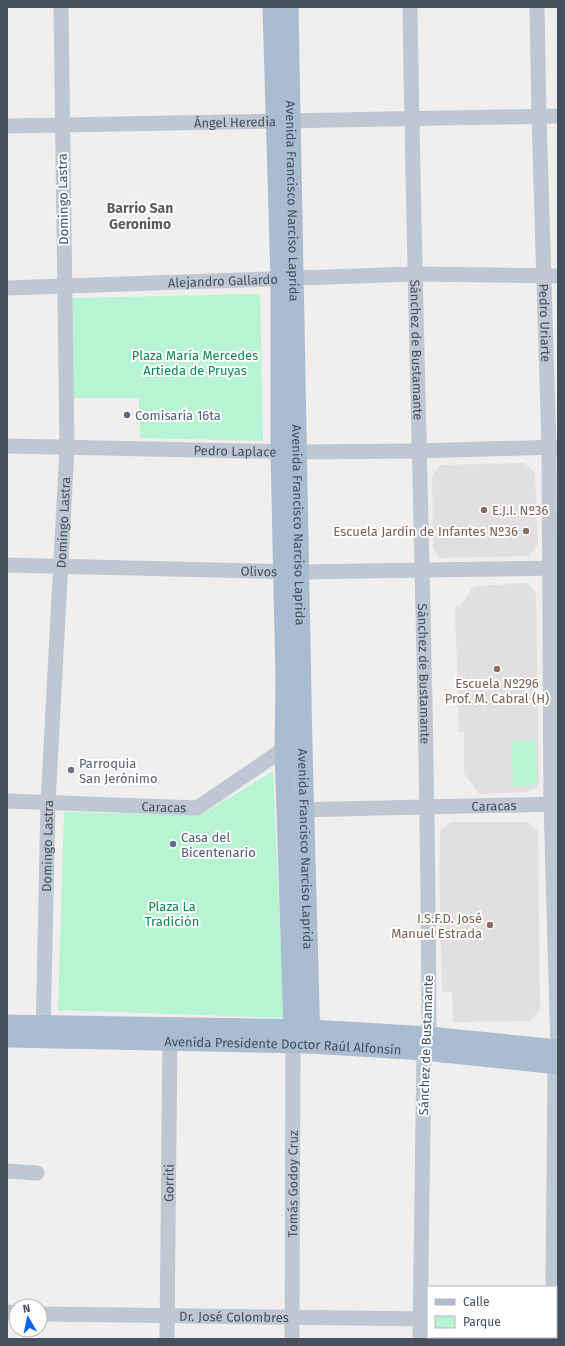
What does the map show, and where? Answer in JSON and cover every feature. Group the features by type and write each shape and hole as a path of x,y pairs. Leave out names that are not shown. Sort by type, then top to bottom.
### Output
{"main road":[{"name":"Avenida Francisco Narciso Laprida","path":"272,7 283,120 291,572 303,749 305,810 302,1036"},
{"name":"Avenida Francisco Narciso Laprida","path":"283,120 289,7"},
{"name":"Avenida Francisco Narciso Laprida","path":"291,572 285,680 284,749 286,810 302,1036"},
{"name":"Avenida Presidente Doctor Raúl Alfonsín","path":"7,1024 43,1031 170,1035 302,1036 426,1044 557,1057"},
{"name":"Avenida Presidente Doctor Raúl Alfonsín","path":"7,1038 43,1031"}],"street":[{"name":"Domingo Lastra","path":"43,1031 48,803 67,448 60,7"},
{"name":"Sánchez de Bustamante","path":"410,7 418,451 428,806 424,1319 420,1339"},
{"name":"Pedro Uriarte","path":"538,7 539,116 551,276 554,447 557,1057 553,1286"},
{"name":"Ángel Heredia","path":"7,126 558,116"},
{"name":"Alejandro Gallardo","path":"7,288 287,280 415,274 551,276"},
{"name":"Pedro Laplace","path":"7,446 288,451 418,451 554,447"},
{"name":"Olivos","path":"7,565 291,572 554,568"},
{"name":"Caracas","path":"7,801 198,808 284,749"},
{"path":"284,749 303,749"},
{"name":"Caracas","path":"286,810 555,804"},
{"name":"Gorriti","path":"167,1339 170,1035"},
{"name":"Tomás Godoy Cruz","path":"292,1339 302,1036"},
{"path":"7,1171 37,1172"},
{"name":"Dr. José Colombres","path":"48,1314 424,1319"}],"shaded area":[{"name":"E.J.I. Nº36","path":"524,463 535,472 538,545 529,556 440,558 433,549 432,475 440,465"},
{"name":"Escuela Nº296 Prof. M. Cabral (H)","path":"528,583 536,594 539,786 528,792 479,794 464,773 464,732 459,732 455,607 460,606 474,586"},
{"name":"I.S.F.D. José Manuel Estrada","path":"451,822 528,822 538,831 540,1010 530,1021 453,1022 452,992 442,992 439,866 440,831"}],"green space":[{"name":"Plaza María Mercedes Artieda de Pruyas","path":"260,294 263,441 140,438 139,398 72,398 71,298"},
{"path":"536,740 537,785 513,786 511,741"},
{"name":"Plaza La Tradición","path":"273,771 284,1018 58,1010 64,812 201,815"}],"place":[{"name":"Comisaría 16ta","path":"127,415"},
{"name":"E.J.I. Nº36","path":"484,510"},
{"name":"Escuela Jardín de Infantes Nº36","path":"526,531"},
{"name":"Escuela Nº296 Prof. M. Cabral (H)","path":"497,669"},
{"name":"Parroquia San Jerónimo","path":"71,770"},
{"name":"Casa del Bicentenario","path":"173,844"},
{"name":"I.S.F.D. José Manuel Estrada","path":"490,925"}],"district":[{"name":"Barrio San Geronimo","path":"140,216"}]}
